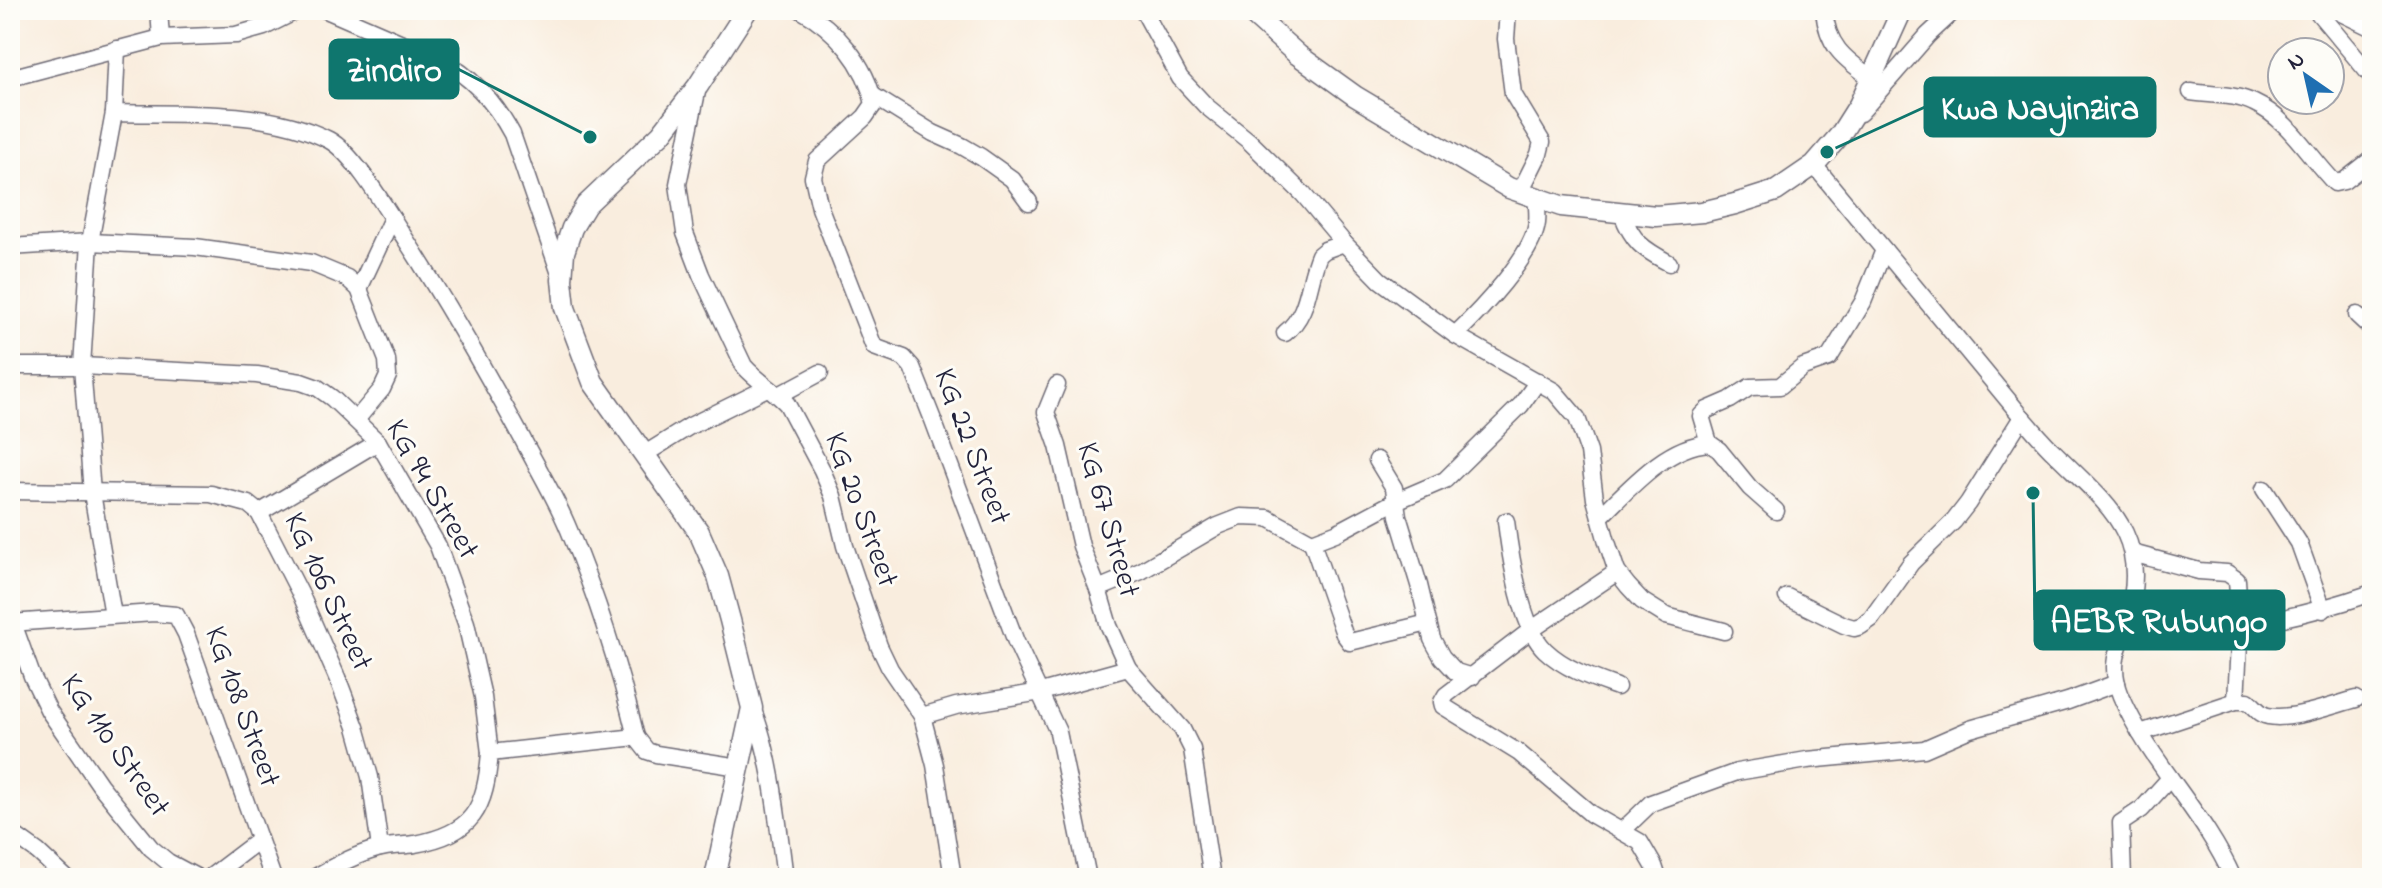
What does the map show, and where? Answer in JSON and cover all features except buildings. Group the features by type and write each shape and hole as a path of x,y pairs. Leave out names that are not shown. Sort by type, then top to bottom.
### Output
{"main road":[{"path":"715,878 744,732 752,708 709,553 699,532 593,382 565,308 562,280 564,252 572,228 586,205 661,134 698,86 747,10"},
{"path":"1248,10 1298,55 1355,96 1463,162 1528,194 1561,206 1656,216 1702,212 1776,191 1814,165 1840,135 1859,105 1902,10"}],"street":[{"path":"159,10 161,38"},
{"path":"10,78 161,38 236,35 264,27 298,10"},
{"path":"326,10 439,59 485,93 512,134 562,280"},
{"path":"801,10 843,42 863,72 872,95 933,133 981,157 1012,179 1029,202"},
{"path":"1143,10 1180,78 1206,106 1249,141 1303,194 1380,280 1455,335 1554,391 1577,418 1589,452 1595,499 1617,572 1642,601 1666,616 1724,631"},
{"path":"1455,335 1491,299 1527,248 1537,226 1528,194 1542,142 1513,94 1506,39 1508,10"},
{"path":"1824,10 1831,39 1838,52 1870,77"},
{"path":"1840,135 1928,35 1955,10"},
{"path":"2316,10 2372,77"},
{"path":"2335,10 2372,28"},
{"path":"113,615 92,493 82,366 90,242 114,113 117,49"},
{"name":"KG 20 Street","path":"698,86 678,184 685,233 701,275 744,366 795,415 822,470 879,646 890,669 922,716 935,765 953,878"},
{"path":"2191,92 2254,103 2279,121 2310,151 2335,183 2344,181 2372,159"},
{"name":"KG 22 Street","path":"872,95 874,104 865,117 817,161 813,168 815,192 874,347 904,358 912,367 1010,627 1041,692 1060,743 1088,878"},
{"path":"114,113 265,120 302,129 331,141 348,157 392,218 459,322 568,528 601,613 636,737 647,751 656,754 739,767"},
{"path":"1814,165 2022,417 2055,454 2102,497 2120,520 2132,553 2134,581 2127,620 2114,656 2117,683 2140,733 2208,829 2233,878"},
{"path":"1622,213 1630,236 1669,263"},
{"path":"359,289 392,218"},
{"path":"10,247 90,242 195,247 298,261 347,278 359,289 387,360 388,376 382,389 356,420"},
{"path":"1285,333 1298,323 1304,311 1319,255 1344,243"},
{"path":"1776,511 1709,443 1701,416 1750,387 1780,386 1803,367 1824,361 1833,354 1863,302 1884,250"},
{"path":"2357,315 2372,329"},
{"name":"KG 94 Street","path":"10,366 82,366 257,375 301,382 332,398 378,442 438,546 456,590 483,697 490,753 487,787 483,801 461,827 446,836 380,848 338,864 314,878"},
{"path":"645,454 690,426 820,373"},
{"path":"1312,542 1434,486 1459,469 1521,405 1538,381"},
{"name":"KG 67 Street","path":"1057,385 1046,412 1058,446 1081,546 1109,626 1128,668 1182,729 1192,749 1212,878"},
{"path":"1787,597 1854,628 1871,619 1911,563 1968,503 2022,417"},
{"path":"259,513 378,442"},
{"path":"1600,517 1667,458 1692,444 1709,443"},
{"path":"1377,460 1394,488 1398,516 1432,639 1442,657 1456,672 1472,677"},
{"path":"2264,489 2299,543 2323,610"},
{"name":"KG 106 Street","path":"10,491 211,494 248,504 259,513 301,595 356,727 370,777 380,848"},
{"path":"1098,589 1141,571 1218,526 1241,517 1268,518 1312,542 1344,634 1350,642 1428,623"},
{"path":"1506,521 1510,552 1531,630 1544,650 1559,662 1617,687"},
{"path":"2132,553 2199,571 2233,575 2237,580 2240,625 2236,701"},
{"path":"1617,572 1531,630 1442,699 1443,706 1497,738 1558,784 1591,814 1640,842 1658,878"},
{"path":"2240,625 2323,610 2372,593"},
{"name":"KG 108 Street","path":"12,623 113,615 176,615 186,634 259,840"},
{"name":"KG 110 Street","path":"12,623 39,694 66,738 151,848 168,862 198,878"},
{"path":"922,716 956,706 1041,692 1128,668"},
{"path":"1622,831 1651,803 1737,772 1807,760 1924,749 1970,729 2068,701 2117,683"},
{"path":"2140,733 2236,701 2248,701 2270,717 2300,714 2356,699"},
{"path":"752,708 761,729 785,878"},
{"path":"490,753 636,737"},
{"path":"2123,878 2121,823 2142,809 2170,778"},
{"path":"10,832 56,874"},
{"path":"209,878 259,840 273,878"}],"place":[{"name":"Zindiro","path":"590,137"},
{"name":"Kwa Nayinzira","path":"1827,152"},
{"name":"AEBR Rubungo","path":"2033,493"}]}
